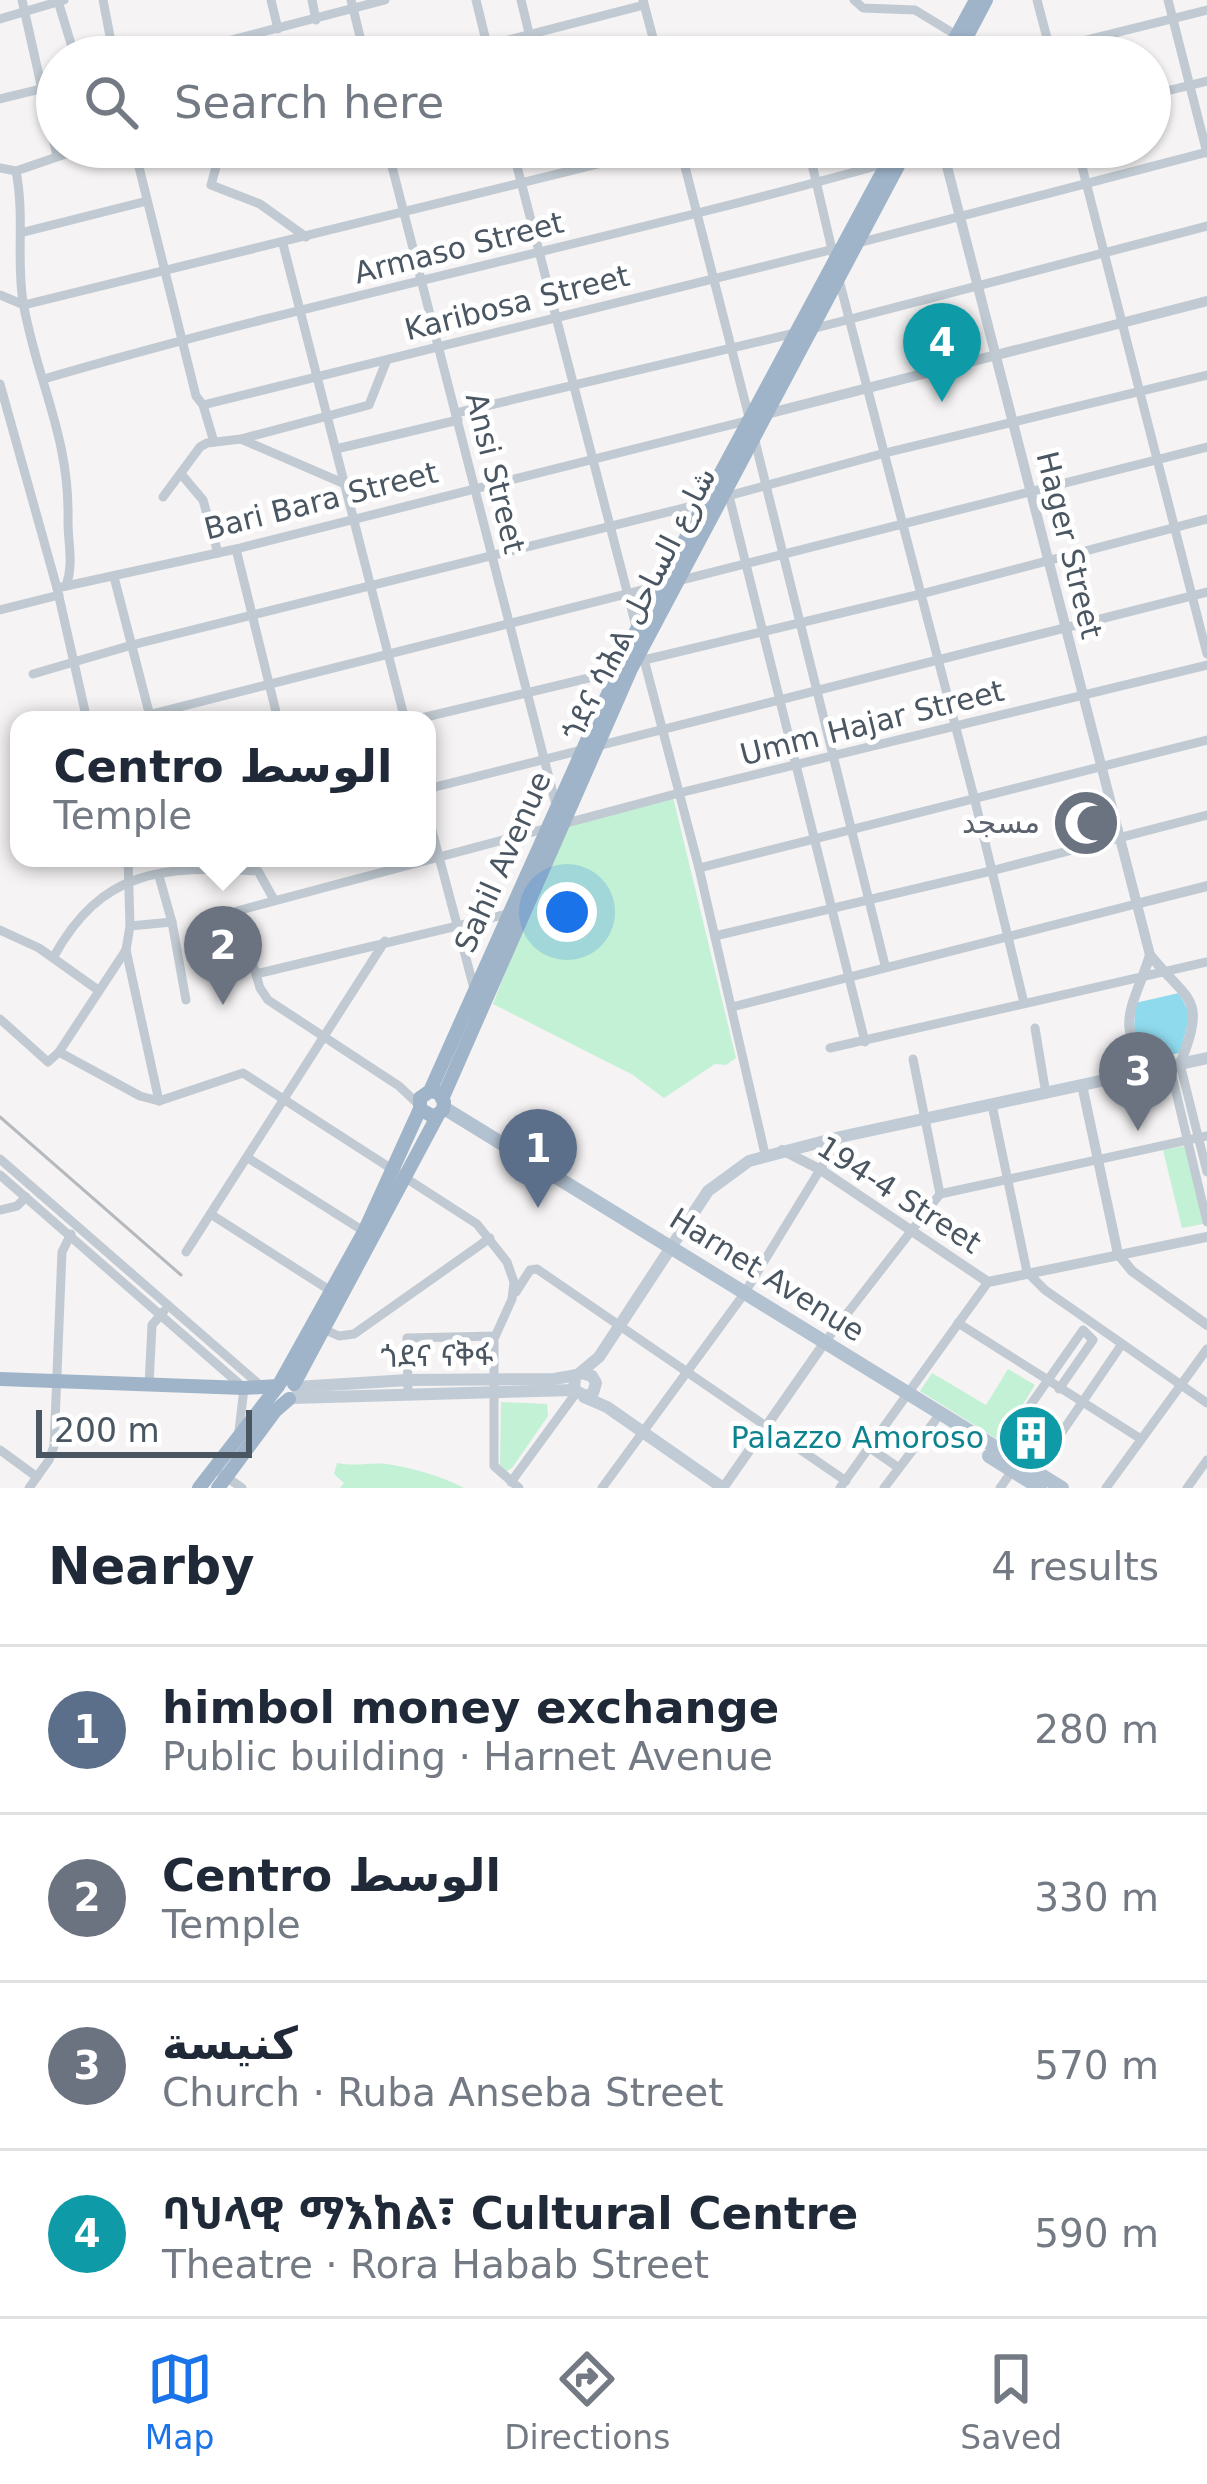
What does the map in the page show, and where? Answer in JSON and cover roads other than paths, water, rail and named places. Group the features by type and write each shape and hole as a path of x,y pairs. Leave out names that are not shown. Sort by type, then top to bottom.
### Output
{"highway":[{"path":"956,35 976,0"},
{"path":"967,36 986,0"},
{"name":"ጎደና ሳሕል شارع الساحل","path":"432,1104 589,747 668,584 726,496 841,256 890,168"},
{"path":"633,662 637,629 668,584 750,420 804,331"},
{"name":"Sahil Avenue","path":"555,827 557,809 589,747"},
{"name":"Sahil Avenue","path":"432,1104 475,992 518,914"},
{"path":"199,1488 219,1478 284,1389 432,1104"},
{"path":"0,1379 284,1389"}],"main road":[{"path":"599,1357 593,1393 577,1393 572,1383 599,1357 718,1180 765,1154 1207,1058"},
{"name":"Harnet Avenue","path":"432,1104 1034,1481 1062,1488"},
{"path":"580,1374 589,1373 607,1407"},
{"name":"ጎደና ናቅፋ","path":"494,1385 580,1374"},
{"name":"ጎደና ናቅፋ","path":"284,1389 494,1385 577,1393 607,1407 723,1488"}],"street":[{"path":"110,36 104,2 119,0"},
{"path":"271,0 278,29"},
{"path":"311,0 316,20"},
{"path":"254,36 316,20 352,4 386,0"},
{"path":"476,0 485,36"},
{"path":"520,0 529,33"},
{"path":"854,0 863,8 915,10 956,35"},
{"path":"1037,0 1047,36"},
{"path":"1168,0 1207,153"},
{"path":"0,19 23,6 61,1 70,36"},
{"path":"523,36 644,3 653,36"},
{"path":"352,4 360,36"},
{"path":"23,6 36,66"},
{"path":"1109,36 1207,10"},
{"path":"1171,90 1207,81"},
{"path":"0,99 36,90"},
{"name":"Karibosa Street","path":"1171,162 1207,153"},
{"path":"0,168 16,171 36,163"},
{"path":"139,168 196,396 214,442"},
{"path":"216,168 211,185 260,204 306,237"},
{"name":"Ansi Street","path":"392,168 557,809"},
{"path":"516,168 637,629 633,662 662,728 765,1154"},
{"path":"0,295 24,304 581,168"},
{"path":"686,168 885,965"},
{"path":"813,168 841,256 850,319 1024,1003"},
{"name":"Armaso Street","path":"44,379 184,338 302,313 817,183 859,168"},
{"name":"Hager Street","path":"952,168 1150,956"},
{"path":"1082,168 1207,654"},
{"name":"Karibosa Street","path":"203,405 715,277 841,256 961,217 1148,168"},
{"path":"16,171 24,232 20,270 24,304 69,477 71,570 60,590"},
{"path":"24,232 147,201"},
{"path":"336,449 1207,226"},
{"path":"283,244 369,585 406,711"},
{"path":"750,420 1207,301"},
{"path":"163,497 200,447 369,405 386,362"},
{"path":"33,674 885,453 1207,375"},
{"path":"0,384 60,590 85,711"},
{"name":"Bari Bara Street","path":"0,610 60,590 750,420"},
{"path":"241,439 344,484"},
{"path":"172,711 1207,447"},
{"path":"181,474 203,500 218,553"},
{"path":"726,496 865,1042"},
{"path":"436,713 1207,519"},
{"path":"236,549 275,711"},
{"path":"114,577 148,711"},
{"path":"436,787 1207,592"},
{"name":"Umm Hajar Street","path":"438,856 1207,665"},
{"path":"699,868 1207,740"},
{"path":"715,936 1207,815"},
{"path":"436,848 475,992"},
{"path":"128,867 126,950 159,1101"},
{"name":"Umm Hajar Street","path":"273,898 395,867"},
{"path":"53,958 83,912 128,880 216,869 258,871 273,898 241,907 236,915 268,1000 432,1104"},
{"path":"159,876 186,1000"},
{"path":"732,1006 1207,886"},
{"path":"256,974 518,914"},
{"path":"130,926 172,922"},
{"path":"0,930 15,934 98,989"},
{"path":"186,1252 385,941"},
{"path":"0,1019 48,1062 126,950"},
{"path":"1150,956 1186,988 1200,1014 1200,1027 1175,1066"},
{"path":"1150,956 1129,1005 1130,1029 1144,1052 1175,1066 1207,1172"},
{"path":"830,1048 1207,962"},
{"path":"1035,1028 1046,1094"},
{"path":"59,1052 140,1096 159,1101 237,1073 477,1224 512,1273 512,1299"},
{"path":"913,1059 940,1194"},
{"path":"1082,1085 1118,1254 1132,1270 1207,1325"},
{"path":"992,1106 1027,1272 1045,1290 1207,1403"},
{"path":"602,1488 742,1297 840,1137"},
{"path":"723,1488 823,1346 940,1194 1198,1138"},
{"path":"1198,1138 1207,1222"},
{"name":"194-4 Street","path":"782,1150 821,1170 988,1282"},
{"path":"248,1158 368,1234"},
{"path":"0,1159 29,1193 165,1310 244,1388 244,1441"},
{"path":"0,1175 29,1193"},
{"path":"0,1210 16,1206 29,1193"},
{"path":"212,1215 336,1294"},
{"path":"29,1488 52,1453 62,1252 73,1231"},
{"path":"577,1393 515,1485 494,1466 495,1336 530,1270 537,1269 843,1484 988,1282 1207,1237"},
{"path":"320,1327 339,1336 354,1334 490,1238"},
{"path":"149,1385 152,1325 165,1310"},
{"path":"165,1310 284,1389"},
{"path":"958,1323 1141,1438"},
{"path":"996,1455 1083,1330 1093,1336 1059,1389"},
{"path":"408,1386 407,1339 495,1336"},
{"path":"1034,1481 1122,1344"},
{"path":"1106,1488 1207,1349"},
{"path":"884,1488 937,1418"},
{"path":"870,1448 899,1468"},
{"path":"0,1450 37,1477"},
{"path":"1187,1488 1207,1460"},
{"path":"1000,1488 1015,1467"},
{"path":"219,1478 242,1488"}],"water":[{"path":"1179,993 1190,1014 1180,1053 1157,1057 1134,1033 1135,1003"}],"railway":[{"path":"0,1117 181,1275"}],"place":[{"name":"ባህላዊ ማእከል፣ Cultural Centre","path":"942,402"},
{"name":"مسجد","path":"1086,823"},
{"name":"Centro الوسط","path":"223,1005"},
{"name":"كنيسة","path":"1138,1131"},
{"name":"himbol money exchange","path":"538,1208"},
{"name":"Palazzo Amoroso","path":"1031,1438"}]}
